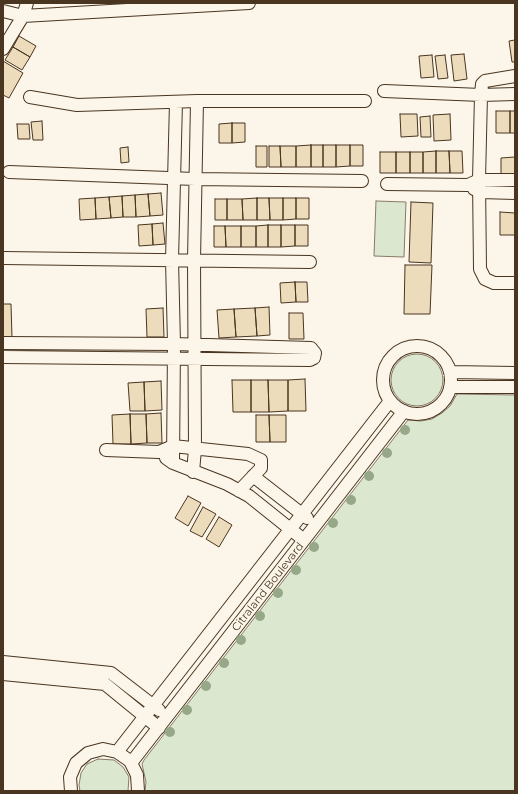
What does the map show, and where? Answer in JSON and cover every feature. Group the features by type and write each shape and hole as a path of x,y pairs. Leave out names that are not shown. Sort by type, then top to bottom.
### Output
{"street":[{"path":"3,49 23,16 27,3"},
{"path":"3,11 23,16 249,3"},
{"path":"515,76 485,81 482,84 480,95 479,180 480,269 485,279 494,283 515,283"},
{"path":"384,91 480,95 515,94"},
{"path":"30,97 77,105 176,102 365,101"},
{"path":"173,463 174,344 172,260 176,102"},
{"path":"193,472 195,449 195,180 198,102"},
{"path":"9,172 195,180 362,181"},
{"path":"387,184 468,185 479,180 515,180"},
{"path":"468,185 480,192 515,193"},
{"path":"3,258 310,262"},
{"path":"3,343 174,344 311,348 315,353 314,358 310,360 3,357"},
{"path":"418,346 431,349 445,360 450,372 450,387 443,401 436,407 420,414 404,411 390,401 384,392 383,374 390,358 405,348 418,346"},
{"path":"450,372 515,373"},
{"path":"450,387 515,387"},
{"name":"Citraland Boulevard","path":"117,752 390,401"},
{"name":"Citraland Boulevard","path":"131,763 404,411"},
{"path":"106,450 159,452 173,446 248,454 261,460 260,468 239,490"},
{"path":"159,452 173,463 239,490 249,496 304,540"},
{"path":"253,476 316,525"},
{"path":"3,662 111,673 168,716"},
{"path":"105,684 111,673"},
{"path":"3,674 105,684 159,728"},
{"path":"71,791 70,783 72,770 82,758 95,750 103,749 117,752 131,763 137,775 138,791"}],"green space":[{"path":"376,201 406,202 404,257 374,256"},
{"path":"412,354 422,354 436,361 443,375 443,385 436,399 422,406 412,406 402,402 395,395 391,385 391,375 395,365 402,358"},
{"path":"457,394 515,395 515,791 145,791 146,782 142,764 144,760 408,420 421,421 432,419 450,406"},
{"path":"98,759 114,760 123,767 129,777 128,791 80,791 79,785 81,773 87,764"}],"building":[{"path":"19,36 36,46 30,57 13,47"},
{"path":"515,40 515,62 512,62 509,41"},
{"path":"13,47 30,57 22,70 5,60"},
{"path":"464,54 467,79 454,81 451,55"},
{"path":"432,55 434,77 421,78 419,56"},
{"path":"445,55 448,78 438,79 435,56"},
{"path":"3,61 23,73 9,98 3,95"},
{"path":"496,111 510,111 510,133 496,133"},
{"path":"510,111 515,111 515,133 510,133"},
{"path":"400,114 417,114 418,136 401,137"},
{"path":"450,114 451,140 434,141 433,115"},
{"path":"430,116 431,137 421,137 420,117"},
{"path":"42,121 43,140 33,140 31,122"},
{"path":"232,123 232,143 219,143 219,124"},
{"path":"232,123 245,123 245,142 232,143"},
{"path":"17,124 29,124 30,139 18,139"},
{"path":"311,145 311,167 296,167 296,146"},
{"path":"311,145 323,145 323,167 311,167"},
{"path":"323,145 336,145 336,167 323,167"},
{"path":"336,145 350,145 350,166 336,167"},
{"path":"350,145 363,145 363,166 350,166"},
{"path":"256,146 267,146 267,167 256,167"},
{"path":"269,146 280,146 281,167 269,167"},
{"path":"280,146 296,146 296,167 281,167"},
{"path":"128,147 129,162 121,163 120,148"},
{"path":"436,151 449,151 450,173 436,173"},
{"path":"436,151 436,173 423,173 423,152"},
{"path":"449,151 462,151 463,173 450,173"},
{"path":"380,152 396,152 396,173 380,173"},
{"path":"396,152 410,152 410,173 396,173"},
{"path":"410,152 423,152 423,173 410,173"},
{"path":"515,157 515,179 501,179 501,158"},
{"path":"161,193 163,215 150,216 148,194"},
{"path":"148,194 150,216 136,217 135,195"},
{"path":"135,195 136,217 123,217 122,196"},
{"path":"122,196 123,217 111,218 109,197"},
{"path":"109,197 111,218 96,219 95,198"},
{"path":"95,198 96,219 80,220 79,199"},
{"path":"257,198 257,220 243,220 242,199"},
{"path":"257,198 269,198 270,220 257,220"},
{"path":"269,198 283,198 283,220 270,220"},
{"path":"283,198 296,198 296,219 283,220"},
{"path":"296,198 309,198 309,219 296,219"},
{"path":"215,199 227,199 227,220 215,220"},
{"path":"227,199 242,199 243,220 227,220"},
{"path":"411,202 433,203 431,263 409,262"},
{"path":"500,212 515,213 515,235 500,235"},
{"path":"163,223 165,244 153,245 152,224"},
{"path":"152,224 153,245 139,246 138,225"},
{"path":"268,225 268,247 256,247 256,226"},
{"path":"268,225 281,225 281,247 268,247"},
{"path":"281,225 295,225 295,246 281,247"},
{"path":"295,225 308,225 308,246 295,246"},
{"path":"214,226 225,226 226,247 214,247"},
{"path":"225,226 241,226 241,247 226,247"},
{"path":"241,226 256,226 256,247 241,247"},
{"path":"405,265 432,265 430,314 404,314"},
{"path":"295,282 296,302 281,303 280,283"},
{"path":"295,282 307,282 308,302 296,302"},
{"path":"3,304 11,304 12,338 3,338"},
{"path":"269,307 270,335 257,336 255,308"},
{"path":"163,308 164,337 147,337 146,309"},
{"path":"255,308 257,336 236,337 234,309"},
{"path":"234,309 236,337 219,338 217,310"},
{"path":"289,313 303,313 304,339 289,339"},
{"path":"305,379 306,411 288,411 288,380"},
{"path":"232,380 251,380 251,412 233,412"},
{"path":"251,380 268,380 269,412 251,412"},
{"path":"268,380 288,380 288,411 269,412"},
{"path":"161,381 162,410 145,411 144,382"},
{"path":"144,382 145,411 130,411 128,383"},
{"path":"161,413 162,443 147,443 146,414"},
{"path":"130,414 131,444 113,444 112,415"},
{"path":"130,414 146,414 147,443 131,444"},
{"path":"256,415 269,415 270,442 256,442"},
{"path":"269,415 286,415 286,442 270,442"},
{"path":"188,496 201,503 188,526 175,518"},
{"path":"203,507 216,514 202,537 190,531"},
{"path":"219,517 232,525 219,547 206,539"}]}
